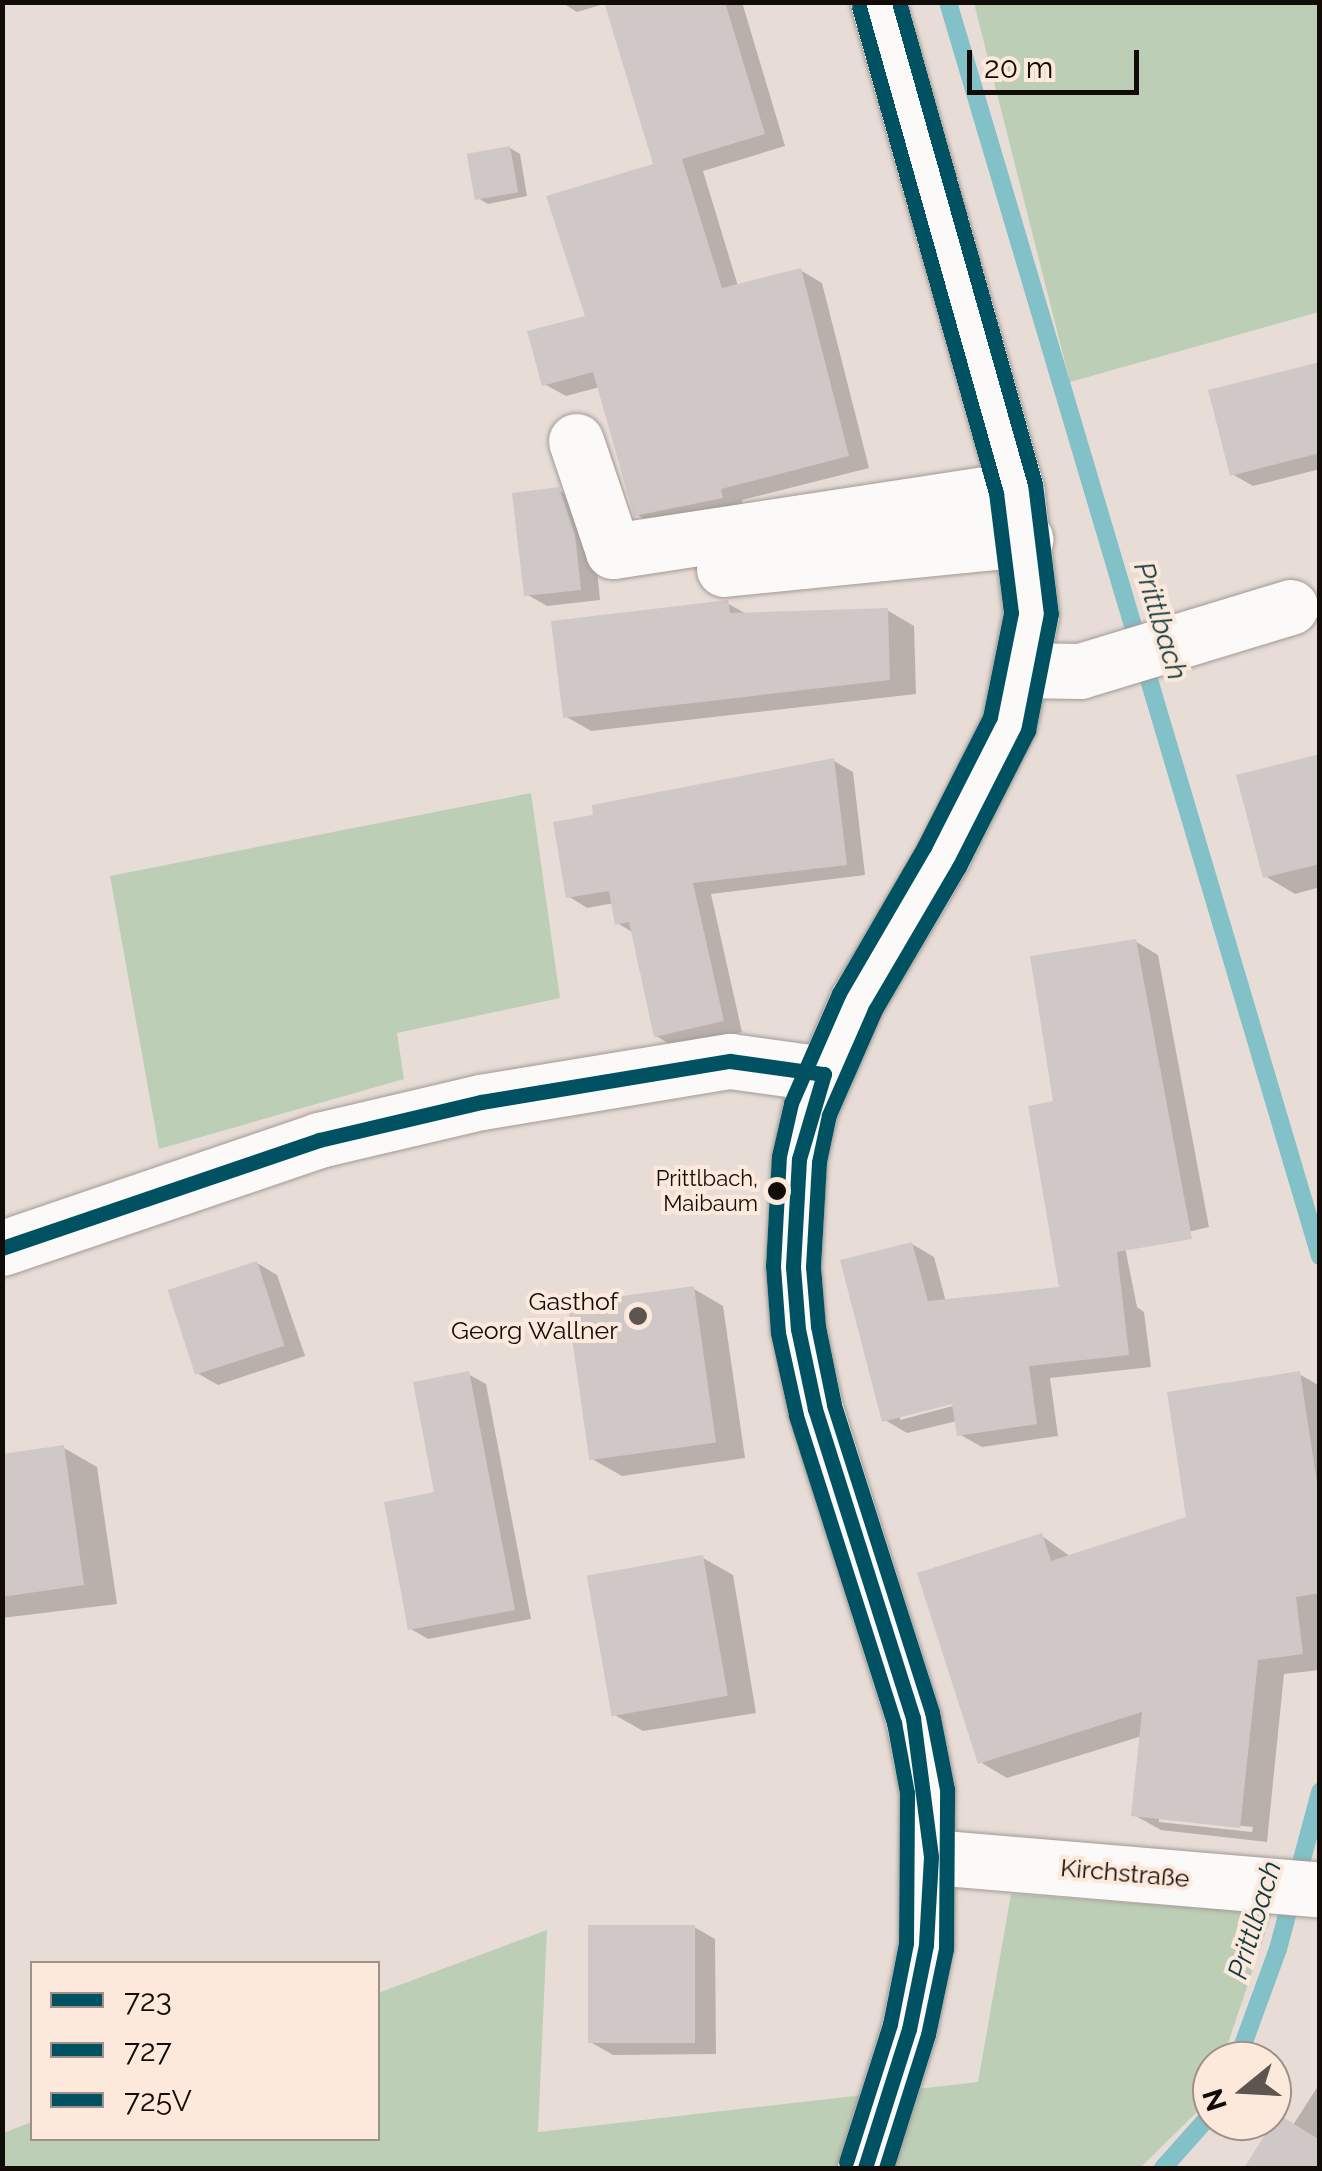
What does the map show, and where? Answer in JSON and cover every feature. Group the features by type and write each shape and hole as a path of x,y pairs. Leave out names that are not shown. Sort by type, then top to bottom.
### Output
{"street":[{"path":"865,2168 912,2012 926,1945 931,1857 913,1718 814,1409 798,1329 796,1192 810,1109 857,1001 978,790 1009,724 1031,614 1021,514 878,2"},
{"path":"576,441 613,551 1021,514"},
{"path":"724,570 1021,514"},
{"path":"1022,670 1080,671 1291,607"},
{"path":"2,1248 319,1140 481,1102 730,1061 824,1074"},
{"name":"Kirchstraße","path":"931,1857 1320,1890"}],"green space":[{"path":"974,3 1319,3 1319,312 1070,382"},
{"path":"531,793 560,998 397,1033 404,1079 159,1149 110,876"},
{"path":"1011,1894 1272,1913 1229,2041 1192,2041 1192,2117 1140,2168 3,2168 3,2133 30,2123 30,2141 380,2141 380,1992 547,1930 538,2132 978,2082"}],"building":[{"path":"604,2 725,2 765,134 682,159 722,288 801,268 849,456 721,489 723,498 634,516 593,372 542,386 527,331 585,316 546,196 653,164"},
{"path":"510,146 518,192 475,200 467,154"},
{"path":"1320,362 1320,453 1230,476 1208,390"},
{"path":"559,487 575,535 581,590 524,596 512,493"},
{"path":"728,600 730,613 888,608 890,680 563,718 551,621"},
{"path":"1320,754 1320,864 1263,878 1236,775"},
{"path":"834,758 847,865 693,883 724,1021 654,1037 629,922 615,925 609,891 566,898 553,822 593,815 592,805"},
{"path":"1136,939 1192,1239 1117,1252 1129,1355 1029,1366 1037,1424 957,1436 952,1404 882,1422 840,1260 912,1242 928,1301 1059,1287 1028,1106 1053,1101 1030,956"},
{"path":"257,1261 285,1346 195,1375 168,1290"},
{"path":"694,1286 716,1442 589,1460 567,1304"},
{"path":"469,1371 515,1610 408,1630 384,1502 434,1492 413,1382"},
{"path":"1300,1371 1320,1503 1320,1593 1296,1597 1303,1654 1258,1660 1240,1828 1131,1816 1142,1712 978,1764 917,1573 1042,1533 1051,1561 1186,1517 1167,1392"},
{"path":"64,1445 84,1585 2,1597 2,1454"},
{"path":"703,1555 728,1696 612,1716 587,1575"},
{"path":"588,1925 695,1925 695,2043 588,2043"},
{"path":"1292,2123 1320,2140 1320,2168 1244,2168 1261,2141 1292,2141"}],"waterway":[{"name":"Prittlbach","path":"948,2 1320,1256"},
{"name":"Prittlbach","path":"1244,2041 1278,1949 1320,1792"},
{"name":"Prittlbach","path":"1163,2168 1192,2135"}],"transit line":[{"name":"727","path":"886,2168 928,2035 946,1949 947,1789 932,1712 834,1404 818,1326 813,1267 819,1162 829,1115 875,1010 959,867 1028,731 1051,614 1035,484 899,2"},
{"name":"725V","path":"846,2162 890,2024 906,1943 907,1793 894,1723 796,1415 778,1333 773,1266 779,1156 791,1103 839,993 924,847 990,717 1011,613 996,493 859,7"},
{"name":"723","path":"2,1248 319,1140 481,1102 730,1061 824,1074"},
{"name":"723","path":"824,1074 799,1159 793,1267 798,1329 815,1409 913,1718 931,1857 926,1945 909,2029 865,2168"}],"place":[{"name":"Prittlbach, Maibaum","path":"777,1191"},
{"name":"Gasthof Georg Wallner","path":"638,1316"}]}
